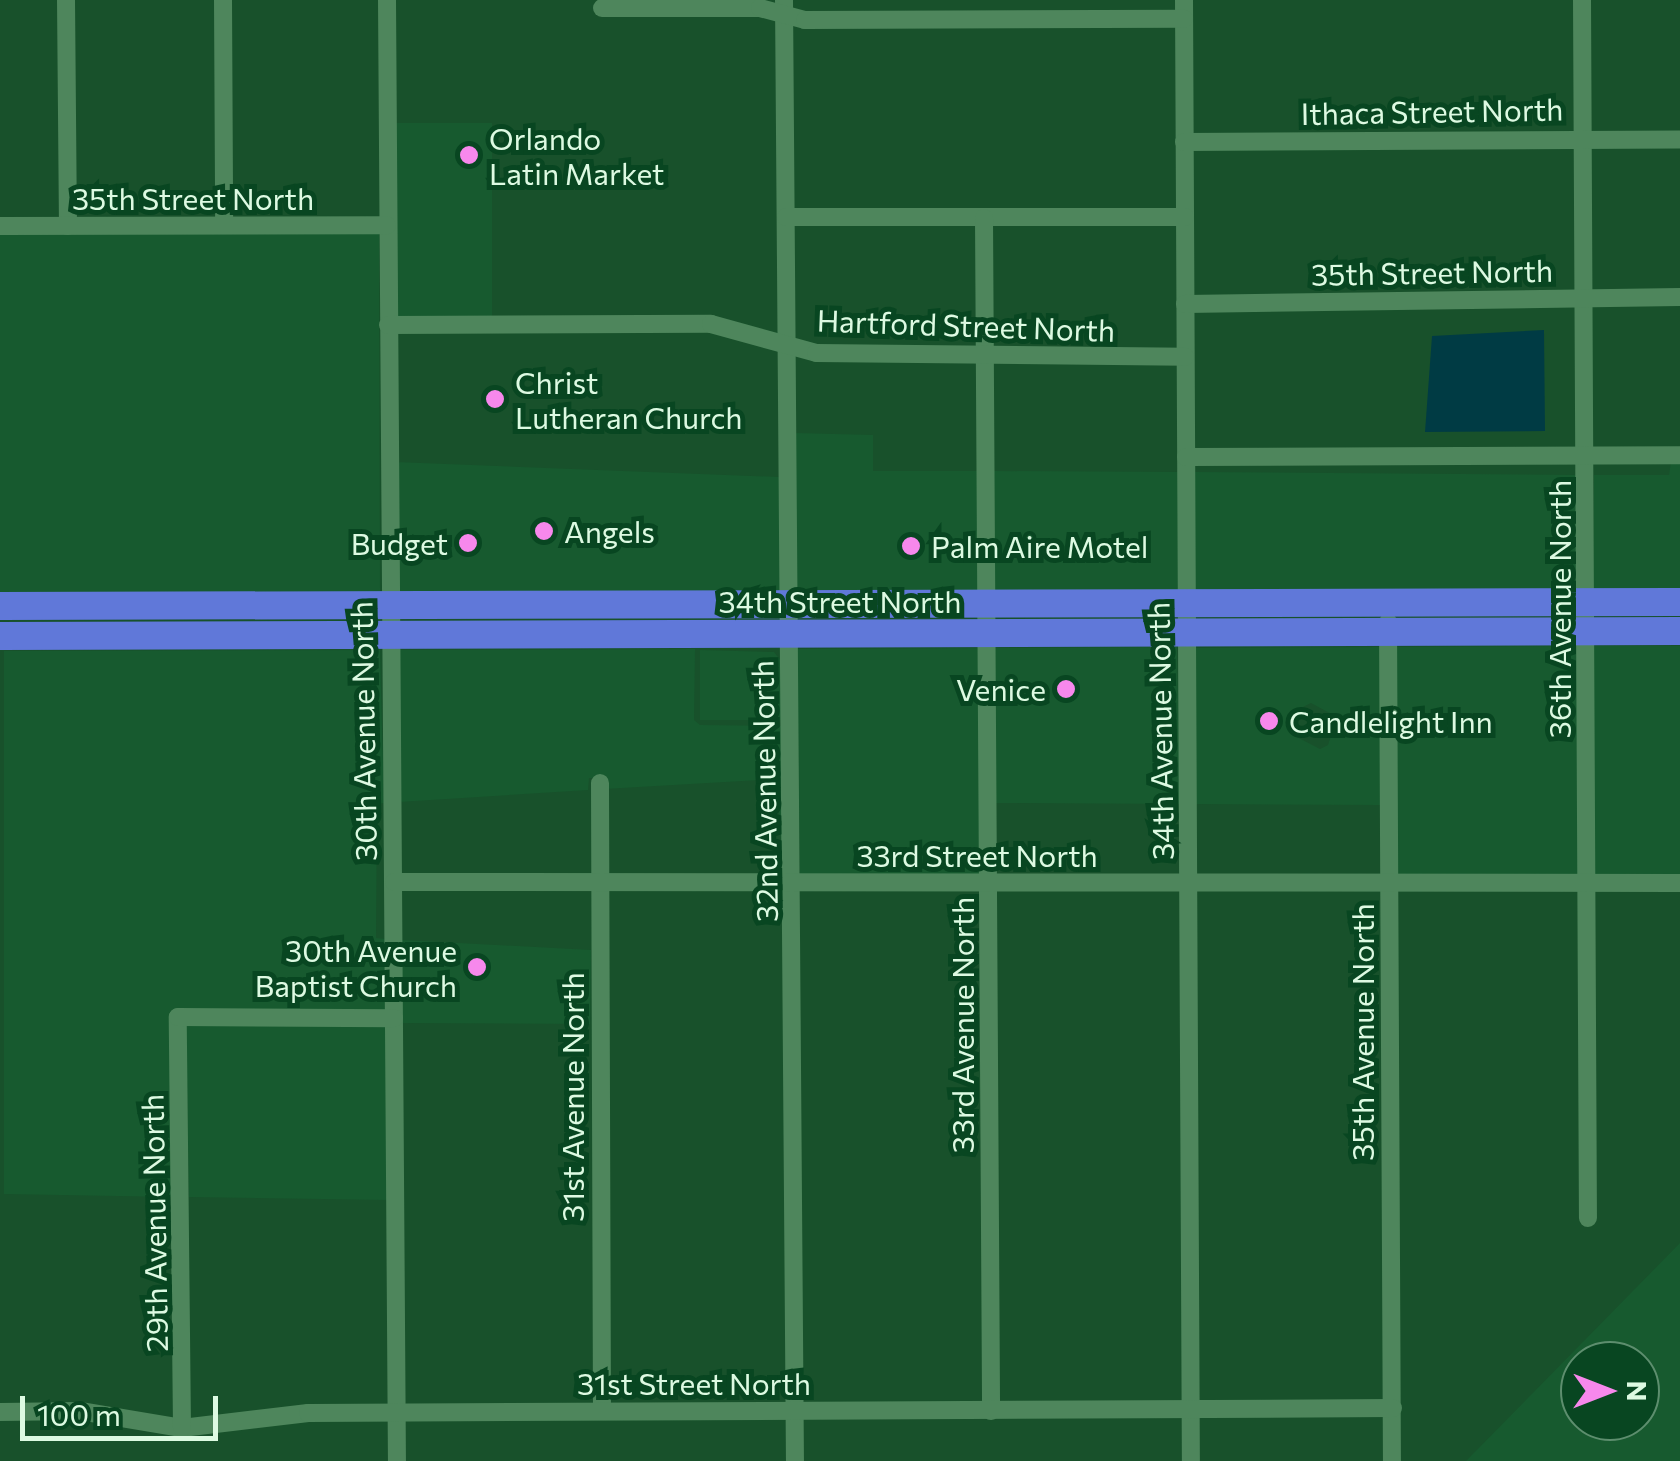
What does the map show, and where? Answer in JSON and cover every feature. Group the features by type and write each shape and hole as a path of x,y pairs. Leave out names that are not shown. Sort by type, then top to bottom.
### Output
{"highway":[{"name":"34th Street North","path":"0,606 1680,602"},
{"name":"34th Street North","path":"0,636 1680,631"}],"street":[{"path":"66,0 68,226"},
{"path":"223,0 224,225"},
{"name":"30th Avenue North","path":"388,0 388,635 394,882 397,1461"},
{"name":"36th Avenue North","path":"1582,0 1588,1218"},
{"path":"602,8 1184,9"},
{"name":"32nd Avenue North","path":"784,8 794,1461"},
{"name":"34th Avenue North","path":"1184,9 1191,1461"},
{"name":"Ithaca Street North","path":"1184,142 1680,139"},
{"path":"786,216 1185,217"},
{"name":"33rd Avenue North","path":"984,218 991,1411"},
{"name":"35th Street North","path":"0,226 386,225"},
{"name":"35th Street North","path":"1185,304 1680,297"},
{"name":"Hartford Street North","path":"388,325 711,324 816,353 1185,357"},
{"path":"1186,457 1680,455"},
{"name":"35th Avenue North","path":"1388,603 1392,1461"},
{"path":"597,606 598,634"},
{"name":"31st Avenue North","path":"600,783 602,1412"},
{"name":"33rd Street North","path":"394,882 1680,882"},
{"name":"29th Avenue North","path":"182,1428 178,1017 394,1018"},
{"name":"31st Street North","path":"0,1412 80,1411 182,1428 236,1426 308,1413 1392,1408"}],"shaded area":[{"path":"395,123 492,123 492,318 396,318"},
{"path":"0,233 379,234 380,599 0,599"},
{"path":"795,433 873,435 873,471 979,471 980,597 797,598"},
{"path":"395,462 780,477 782,598 396,599"},
{"path":"1671,462 1680,462 1680,590 1593,591 1594,475 1669,475"},
{"path":"994,471 1178,472 1178,596 995,597"},
{"path":"1194,472 1579,475 1578,591 1193,596"},
{"path":"1578,646 1579,876 1396,876 1396,647"},
{"path":"1593,646 1680,646 1680,876 1594,876"},
{"path":"1177,647 1180,804 996,803 995,648"},
{"path":"1380,647 1381,805 1195,804 1193,648","holes":["1311,703 1337,717 1328,745 1320,749 1293,735 1303,707"]},
{"path":"980,648 981,876 800,876 797,649"},
{"path":"695,649 694,720 700,725 783,726 783,876 777,779 604,789 603,778 589,778 588,790 399,802 396,650"},
{"path":"380,650 384,803 377,804 376,938 386,939 387,1011 171,1010 174,1197 4,1194 4,651"},
{"path":"700,650 774,652 781,661 783,720 700,720"},
{"path":"402,940 591,950 590,1024 402,1023"},
{"path":"186,1024 387,1024 388,1200 189,1197"},
{"path":"1680,1243 1680,1461 1466,1461 1560,1365 1560,1441 1660,1441 1660,1341 1584,1341"}],"water":[{"path":"1544,330 1545,431 1425,432 1432,336"}],"place":[{"name":"Orlando Latin Market","path":"469,155"},
{"name":"Christ Lutheran Church","path":"495,399"},
{"name":"Angels","path":"544,531"},
{"name":"Budget","path":"468,543"},
{"name":"Palm Aire Motel","path":"911,546"},
{"name":"Venice","path":"1066,689"},
{"name":"Candlelight Inn","path":"1269,721"},
{"name":"30th Avenue Baptist Church","path":"477,967"}]}
